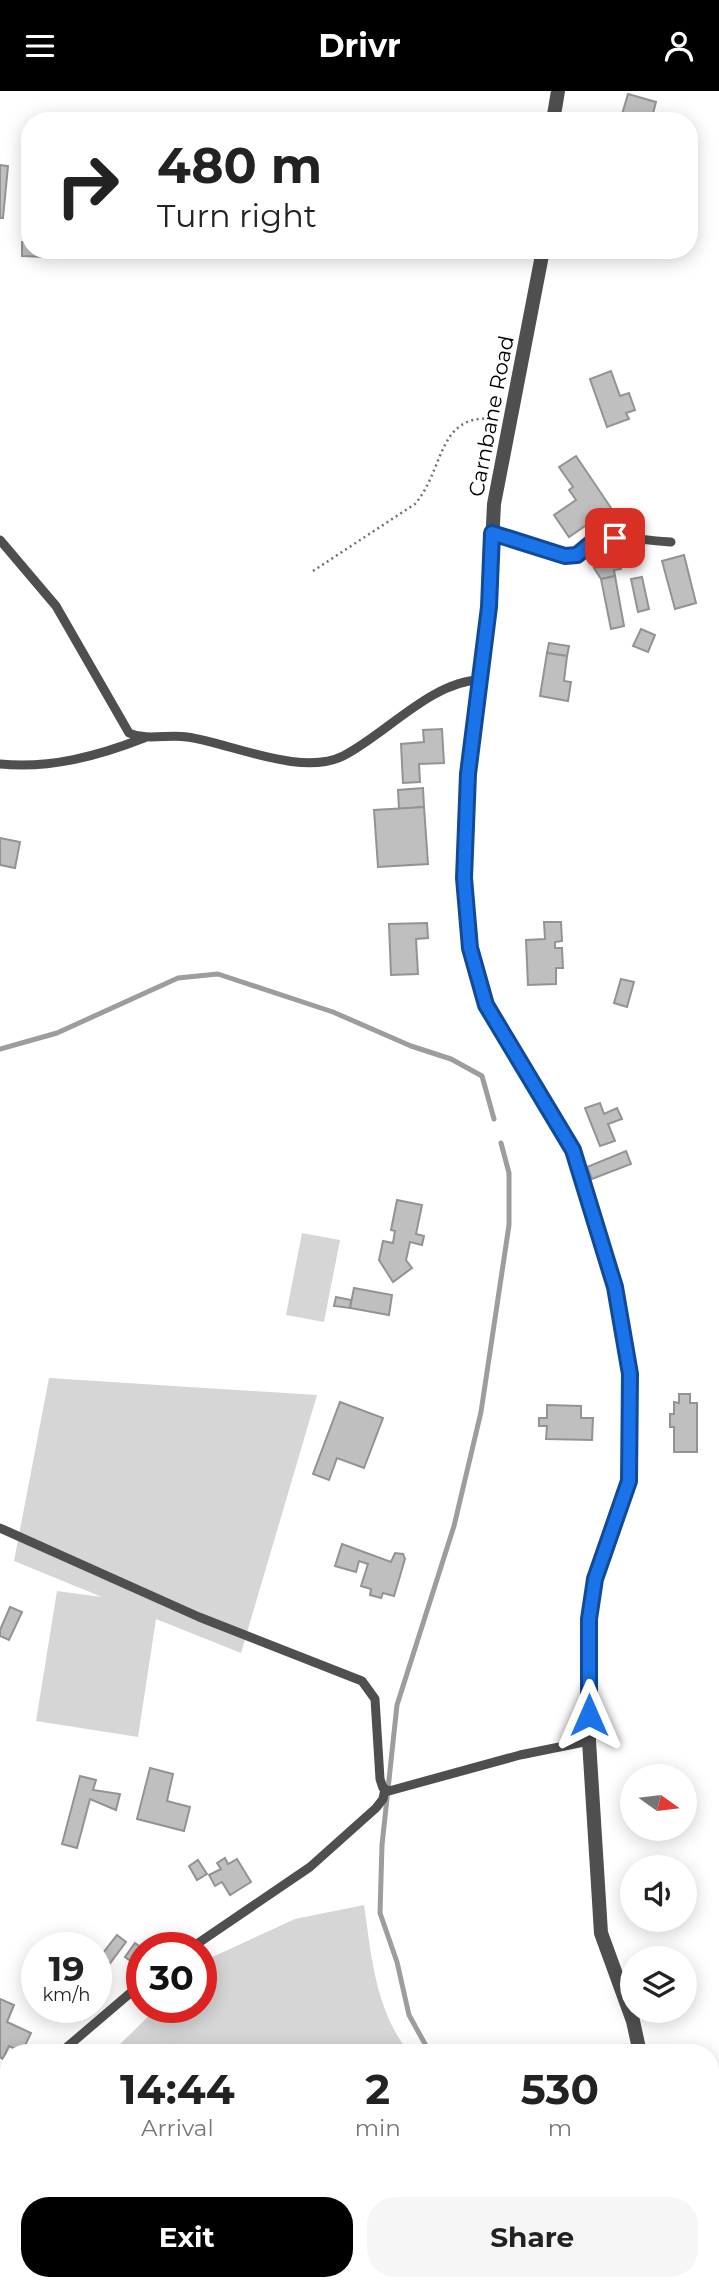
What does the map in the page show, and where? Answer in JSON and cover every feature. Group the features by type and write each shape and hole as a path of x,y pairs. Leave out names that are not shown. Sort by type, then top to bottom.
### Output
{"street":[{"path":"554,112 558,91"},
{"name":"Carnbane Road","path":"541,259 494,504 489,607 468,774 464,878 470,948 486,1005 573,1150 615,1287 630,1374 629,1481 595,1579 589,1619 589,1741 601,1933 633,2021 638,2044"}],"lane":[{"path":"492,533 565,556 577,555 595,540 615,538 671,541"},
{"path":"0,540 56,606 129,733 145,737 184,737 310,763 332,761 441,691 462,680 480,680"},
{"path":"0,764 38,764 80,759 145,737"},
{"path":"0,1528 199,1617 362,1681 375,1699 380,1779 387,1790"},
{"path":"387,1790 520,1755 589,1741"},
{"path":"215,1932 310,1867 376,1808 387,1790"},
{"path":"71,2044 126,1997"}],"path":[{"path":"313,571 415,504 426,491 452,432 463,422 478,417 511,421"}],"shaded area":[{"path":"302,1233 340,1240 324,1322 286,1315"},
{"path":"49,1378 317,1395 241,1653 156,1619 138,1737 36,1721 57,1591 102,1597 14,1561"},
{"path":"364,1905 382,2001 403,2044 120,2044 142,2023 217,2023 217,1955 295,1919"}],"building":[{"path":"628,94 656,102 653,112 623,112"},
{"path":"0,165 8,166 3,218 0,218"},
{"path":"611,371 620,396 629,393 635,410 626,413 629,419 607,427 590,379"},
{"path":"576,456 611,508 569,537 554,515 576,500 569,490 573,487 559,467"},
{"path":"609,544 612,561 619,560 621,569 614,570 615,576 601,579 594,568 599,567 596,547"},
{"path":"684,555 696,603 675,609 662,561"},
{"path":"615,576 624,626 611,629 601,579"},
{"path":"642,577 649,609 638,612 631,579"},
{"path":"641,629 655,635 648,652 633,646"},
{"path":"549,643 569,646 567,656 547,653"},
{"path":"547,653 567,656 564,681 571,682 568,701 540,696"},
{"path":"442,729 444,763 419,764 420,782 403,783 401,744 424,742 423,730"},
{"path":"423,788 424,807 399,809 398,790"},
{"path":"424,807 428,864 378,867 374,810"},
{"path":"0,838 20,842 15,868 0,865"},
{"path":"544,922 561,922 562,941 555,942 555,948 562,948 563,968 556,968 556,984 528,985 526,940 545,939"},
{"path":"427,923 428,938 416,939 418,974 391,975 389,924"},
{"path":"621,979 634,982 627,1007 614,1003"},
{"path":"600,1103 604,1114 617,1108 622,1119 608,1124 615,1141 600,1146 585,1108"},
{"path":"626,1151 631,1164 592,1179 587,1167"},
{"path":"397,1200 422,1205 416,1234 424,1236 422,1245 410,1242 406,1260 412,1268 393,1282 379,1260 383,1241 393,1243 395,1231 391,1230"},
{"path":"354,1288 392,1295 389,1315 350,1308"},
{"path":"336,1297 351,1300 350,1308 334,1306"},
{"path":"679,1394 690,1394 690,1403 697,1403 697,1452 674,1452 674,1427 670,1427 670,1414 674,1414 674,1402 679,1403"},
{"path":"340,1402 383,1418 364,1468 337,1458 329,1480 313,1474"},
{"path":"547,1405 581,1406 581,1418 593,1418 592,1440 546,1439 547,1426 539,1426 539,1418 547,1418"},
{"path":"342,1544 391,1562 395,1553 403,1554 405,1559 394,1596 383,1593 381,1598 370,1595 371,1589 361,1586 368,1564 359,1561 356,1572 335,1566"},
{"path":"10,1607 22,1612 9,1640 0,1636 0,1630"},
{"path":"150,1768 173,1774 167,1801 190,1807 184,1831 137,1819"},
{"path":"80,1776 96,1780 93,1790 120,1794 116,1810 90,1799 77,1848 62,1844"},
{"path":"225,1858 228,1864 237,1859 251,1882 230,1895 222,1882 215,1886 209,1875 221,1869 217,1863"},
{"path":"198,1860 207,1874 197,1880 189,1866"},
{"path":"117,1935 126,1942 112,1961 112,1941"},
{"path":"0,1999 14,2005 7,2022 31,2033 26,2044 0,2044"}],"waterway":[{"path":"0,1049 57,1033 178,978 218,974 333,1012 411,1046 451,1059 482,1076 494,1119"},
{"path":"425,2044 409,2015 397,1962 380,1913 382,1845 397,1705 454,1526 481,1412 509,1225 509,1173 501,1143"}],"route":[{"path":"589,1715 589,1619 595,1579 615,1528 629,1481 630,1374 615,1287 573,1150 486,1005 470,948 464,878 468,774 489,607 492,533 532,548 565,556 577,555 595,540 615,538"}]}
